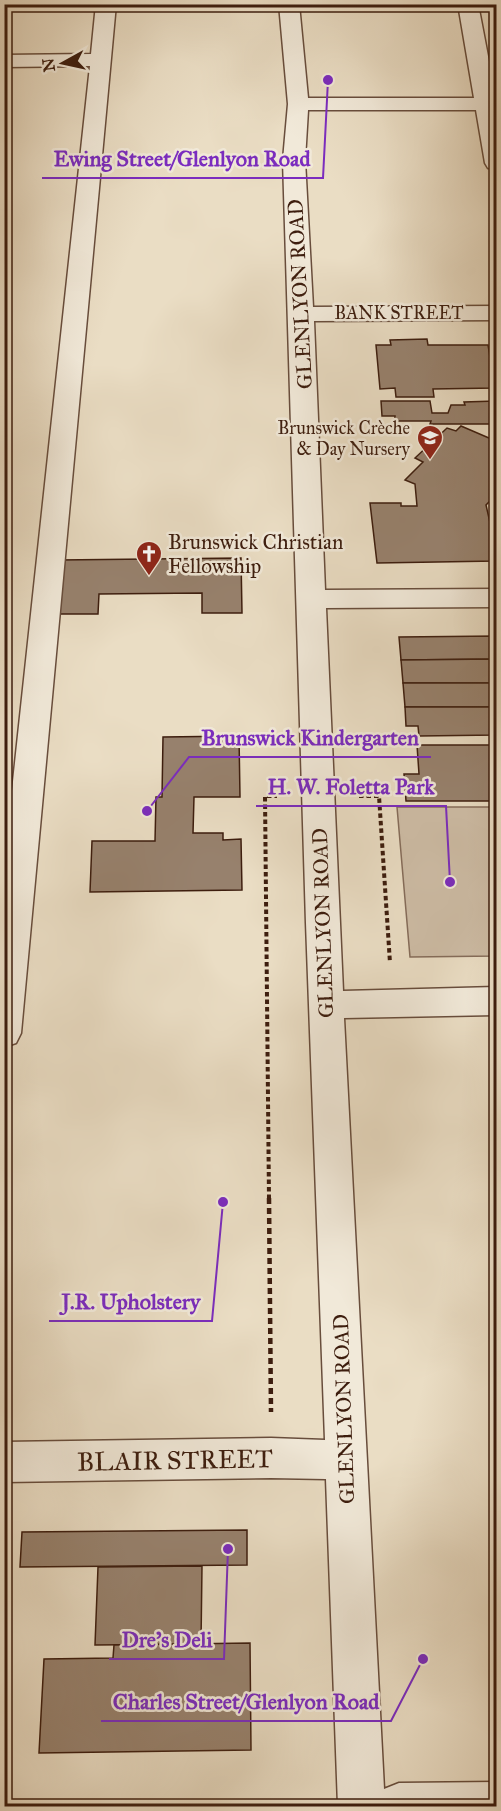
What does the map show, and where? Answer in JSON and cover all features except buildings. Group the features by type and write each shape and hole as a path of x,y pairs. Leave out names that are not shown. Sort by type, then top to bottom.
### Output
{"street":[{"path":"4,1033 106,4"},
{"name":"GLENLYON ROAD","path":"289,4 298,104 294,160 302,314 345,1460 361,1806"},
{"path":"476,15 491,104 496,163"},
{"path":"4,61 100,60"},
{"path":"298,104 491,104"},
{"name":"BANK STREET","path":"302,314 496,313"},
{"path":"313,599 496,598"},
{"path":"327,1005 496,1001"},
{"name":"BLAIR STREET","path":"4,1462 271,1458 345,1460"},
{"path":"399,1806 496,1805"}],"shaded area":[{"path":"397,807 496,807 496,956 410,957"}],"place":[{"name":"Ewing Street/Glenlyon Road","path":"328,80"},
{"name":"Brunswick Crèche & Day Nursery","path":"430,461"},
{"name":"Brunswick Christian Fellowship","path":"149,577"},
{"name":"Brunswick Kindergarten","path":"147,811"},
{"name":"H. W. Foletta Park","path":"450,882"},
{"name":"J.R. Upholstery","path":"223,1202"},
{"name":"Dre's Deli","path":"228,1549"},
{"name":"Charles Street/Glenlyon Road","path":"423,1659"}]}
